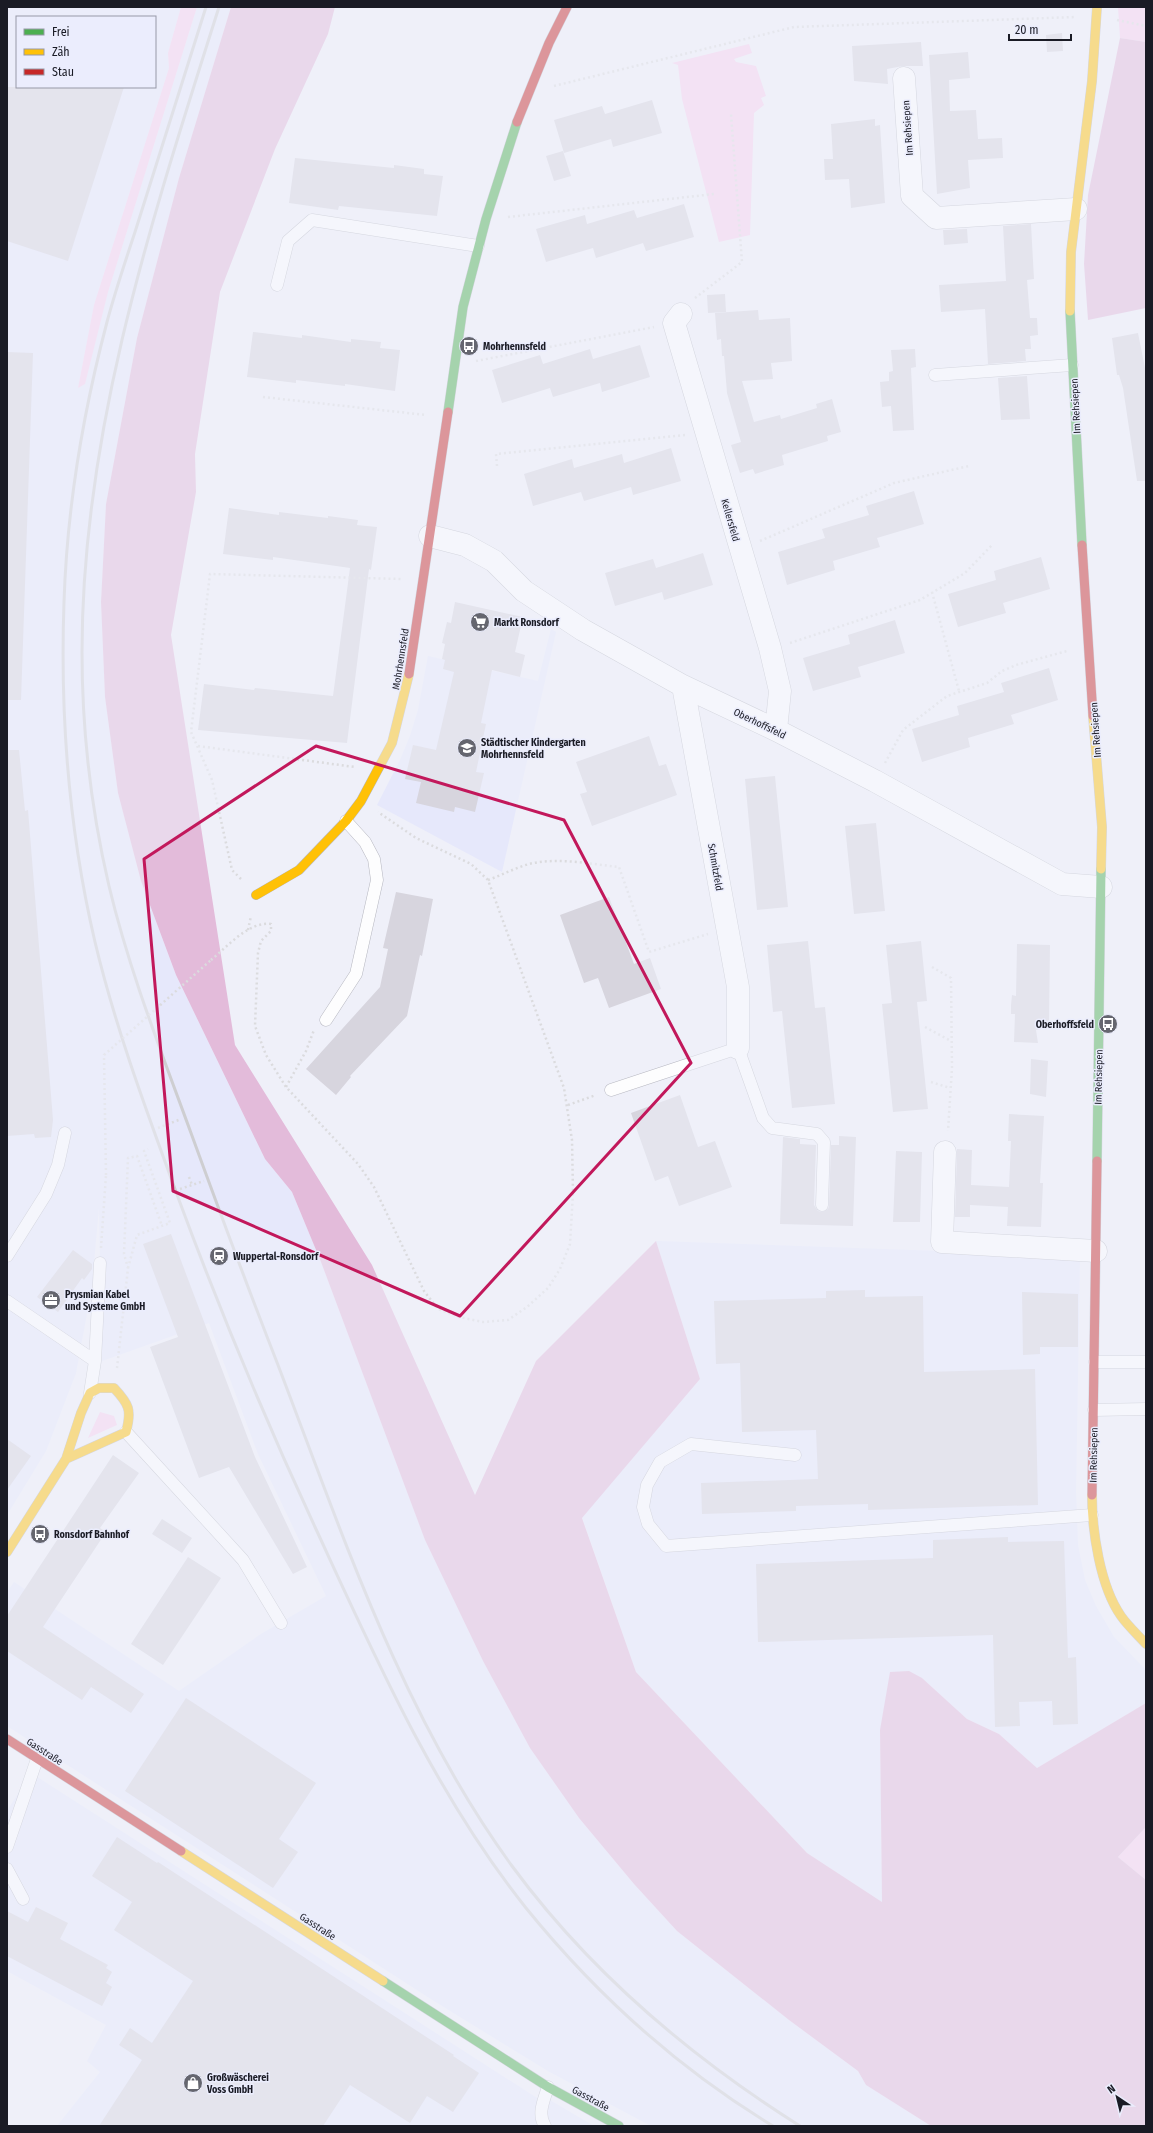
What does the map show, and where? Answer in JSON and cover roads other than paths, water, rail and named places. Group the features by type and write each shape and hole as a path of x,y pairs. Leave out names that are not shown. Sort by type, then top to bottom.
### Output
{"street":[{"name":"Mohrhennsfeld","path":"256,894 299,870 346,821 361,801 392,743 407,689 430,536 453,365 463,307 478,246 521,111 567,7"},
{"name":"Im Rehsiepen","path":"1097,11 1092,82 1071,252 1070,320 1088,645 1102,827 1092,1516 1104,1580 1122,1616 1146,1644"},
{"name":"Im Rehsiepen","path":"904,78 912,196 936,218 1076,209"},
{"name":"Kellersfeld","path":"678,318 705,434 770,648 780,692 776,730"},
{"name":"Oberhoffsfeld","path":"430,536 466,545 494,562 524,591 583,630 683,686 776,730 875,781 1062,884 1101,887"},
{"name":"Schmitzfeld","path":"683,686 738,987 738,1048"},
{"path":"945,1152 942,1242 1096,1251"},
{"path":"7,1552 66,1459 80,1412 90,1393 99,1388 114,1388 125,1400 131,1414 126,1432 66,1459"},
{"name":"Gasstraße","path":"7,1739 548,2087 619,2126"}],"lane":[{"path":"277,285 288,241 312,220 478,246"},
{"path":"935,375 1072,365"},
{"path":"326,1020 356,974 377,880 374,859 365,842 346,821"},
{"path":"611,1090 738,1048 763,1118 772,1128 817,1134 824,1142 822,1205"},
{"path":"7,1256 46,1194 58,1165 65,1133"},
{"path":"90,1393 95,1361 100,1263"},
{"path":"7,1301 95,1361"},
{"path":"1094,1362 1146,1362"},
{"path":"1094,1410 1146,1409"},
{"path":"126,1432 243,1560 281,1623"},
{"path":"795,1455 691,1444 660,1462 647,1485 642,1507 648,1524 666,1546 1092,1516"},
{"path":"7,1847 37,1759"},
{"path":"7,1869 23,1899"},
{"path":"545,2126 541,2120 542,2106 548,2087"}],"railway":[{"path":"206,7 120,277 98,356 78,461 69,531 64,602 63,644 65,730 68,773 86,900 103,975 133,1072 156,1136 211,1283 244,1365 296,1486 361,1626 409,1724 435,1772 463,1819 493,1864 526,1908 580,1970 640,2028 704,2080 773,2126"},
{"path":"219,7 170,165 126,324 108,405 94,487 85,569 82,681 86,740 97,828 117,917 157,1041 352,1560 378,1624 407,1687 438,1748 473,1808 512,1866 542,1905 574,1942 644,2010 681,2041 719,2071 800,2126"}],"place":[{"name":"Mohrhennsfeld","path":"469,346"},
{"name":"Markt Ronsdorf","path":"480,622"},
{"name":"Städtischer Kindergarten Mohrhennsfeld","path":"467,748"},
{"name":"Oberhoffsfeld","path":"1108,1024"},
{"name":"Wuppertal-Ronsdorf","path":"219,1256"},
{"name":"Prysmian Kabel und Systeme GmbH","path":"51,1300"},
{"name":"Ronsdorf Bahnhof","path":"40,1534"},
{"name":"Großwäscherei Voss GmbH","path":"193,2083"}]}
